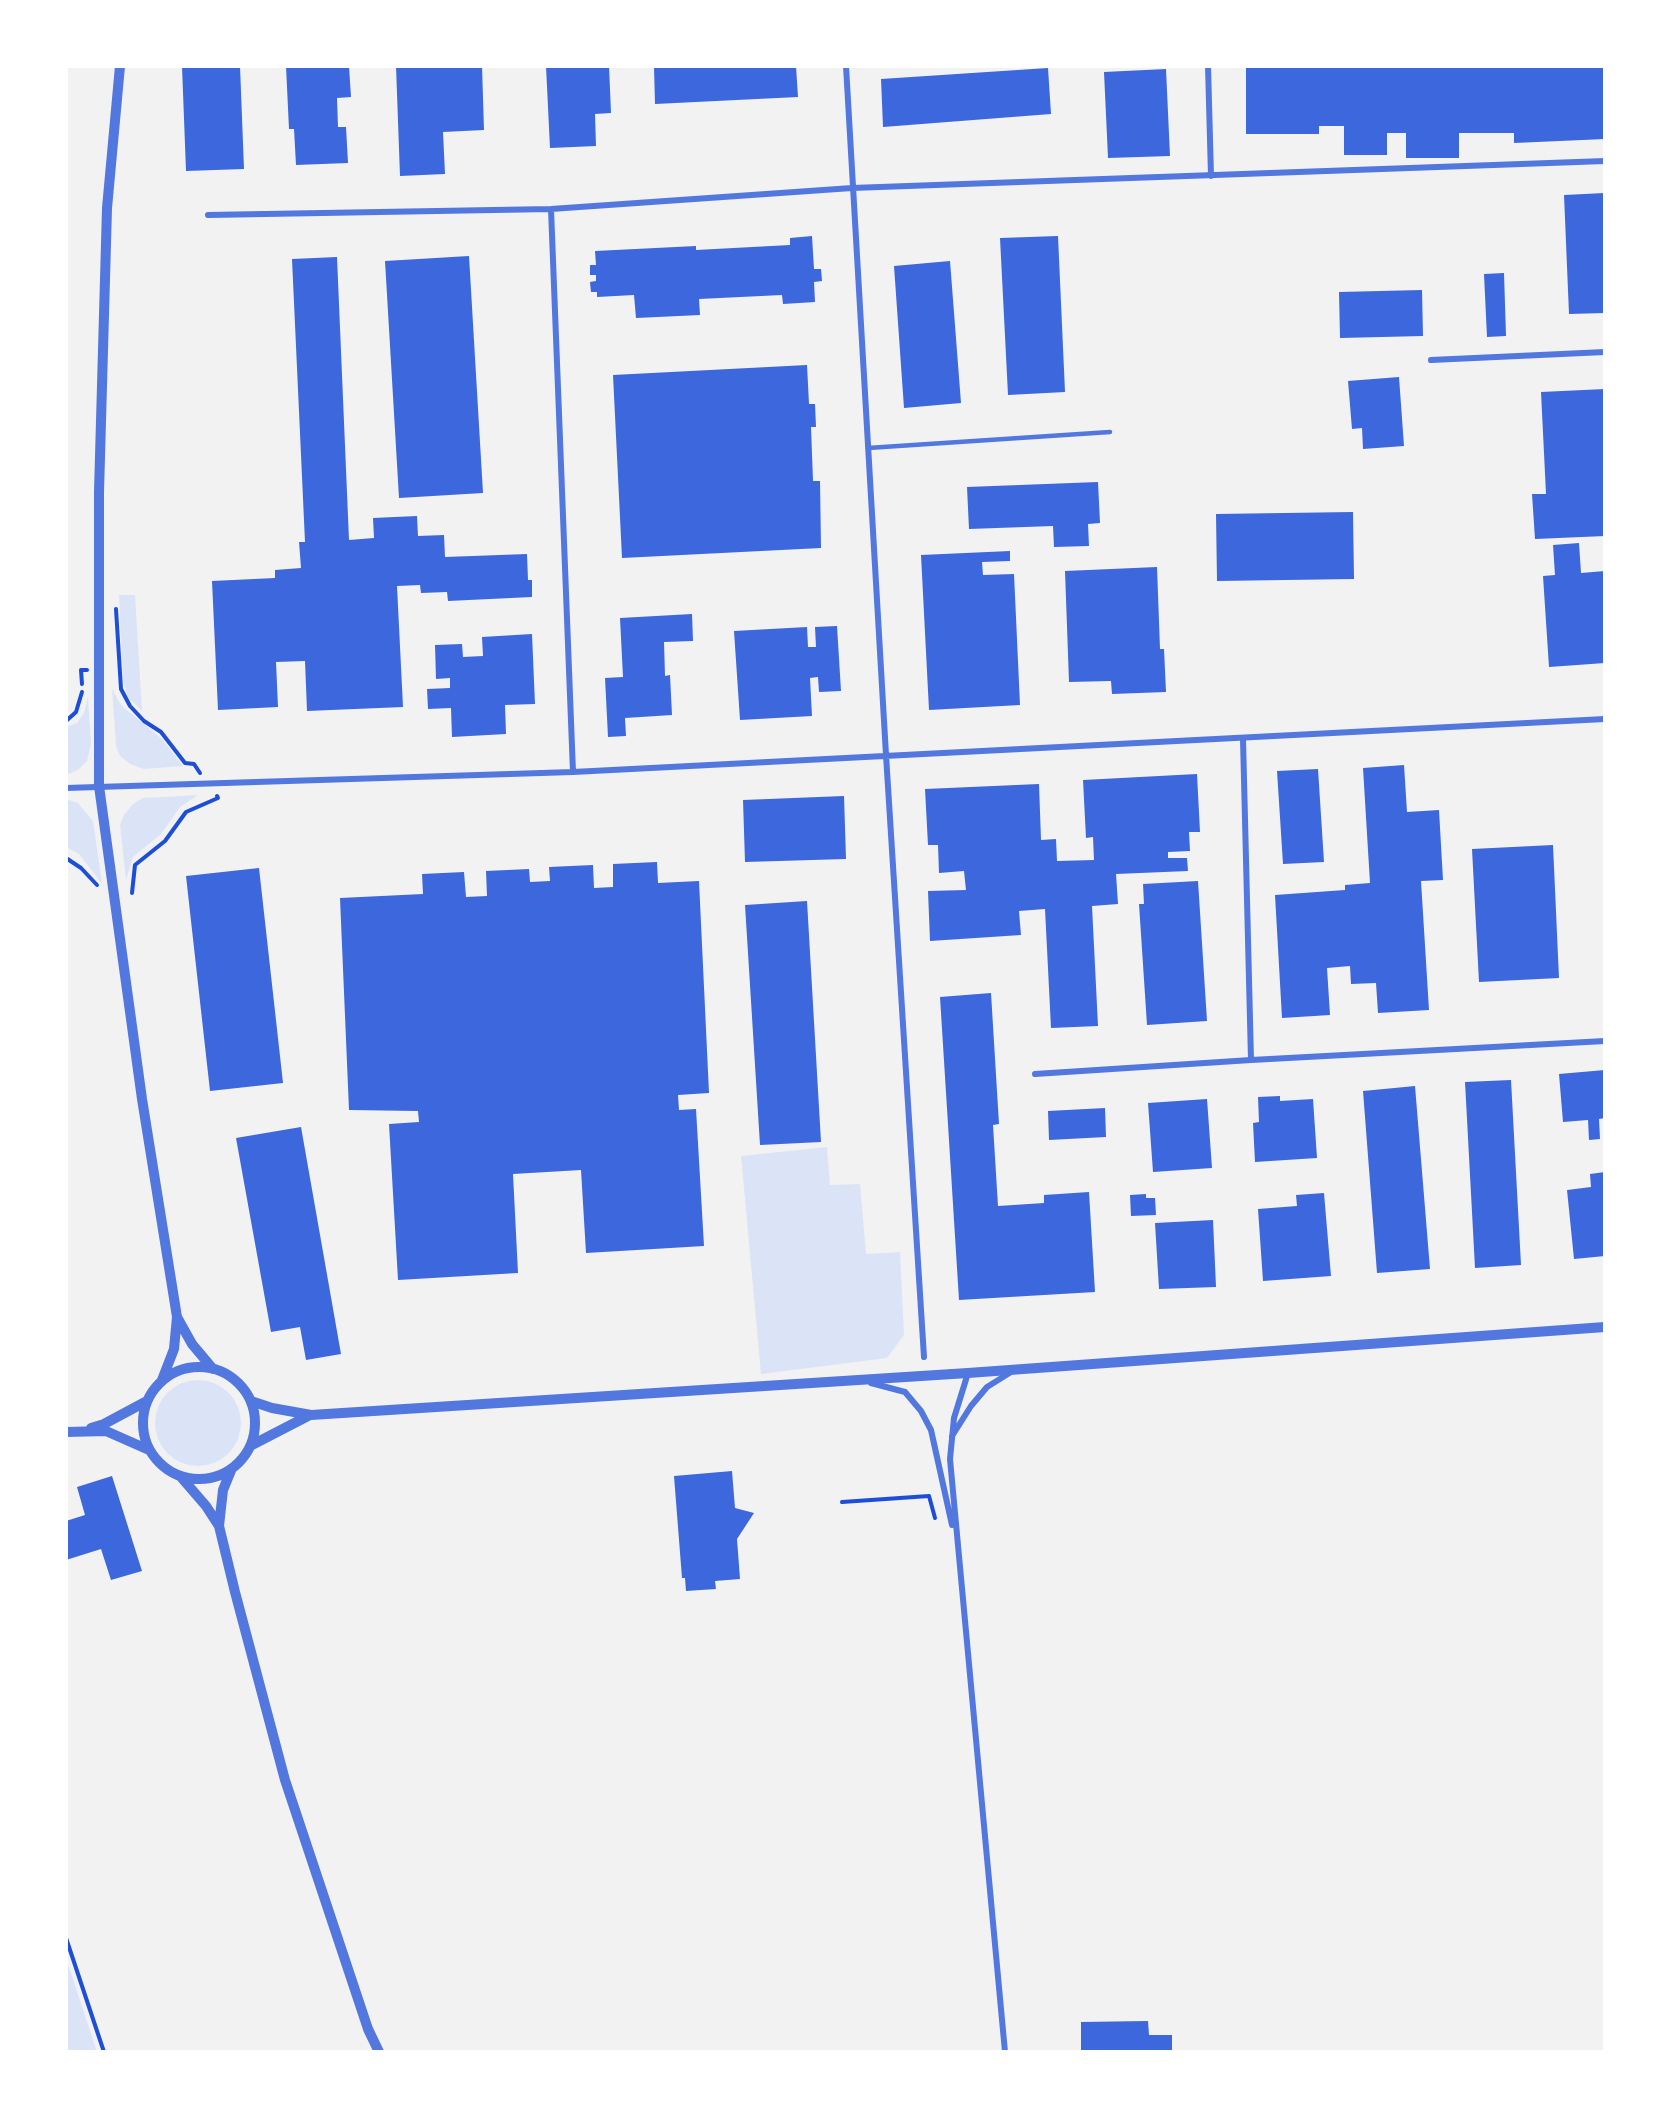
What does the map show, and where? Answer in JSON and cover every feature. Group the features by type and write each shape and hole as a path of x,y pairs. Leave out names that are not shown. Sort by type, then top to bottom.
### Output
{"street":[{"path":"120,66 107,208 99,469 99,786 142,1100 177,1317 174,1349 162,1380 147,1401 142,1429 149,1450 159,1464 180,1476 206,1506 219,1527 285,1780 368,2030 379,2052"},
{"path":"846,66 924,1357"},
{"path":"1208,66 1211,176"},
{"path":"208,215 551,209 852,188 1605,160"},
{"path":"551,209 573,772"},
{"path":"1431,360 1605,352"},
{"path":"66,788 573,772 1605,719"},
{"path":"1243,739 1251,1060"},
{"path":"1035,1074 1605,1041"},
{"path":"177,1317 192,1344 213,1369"},
{"path":"251,1401 311,1415 968,1374 1605,1327"},
{"path":"162,1380 186,1368 213,1369 231,1377 241,1386 251,1401 255,1420 250,1446 238,1464 222,1475 207,1479 180,1476"},
{"path":"950,1439 971,1406 987,1387 1015,1370"},
{"path":"968,1374 950,1439 957,1542 965,1603 1005,2052"},
{"path":"856,1380 905,1392 921,1412 931,1430 942,1489 957,1542"},
{"path":"79,1431 104,1424 147,1401"},
{"path":"250,1446 311,1415"},
{"path":"66,1432 105,1431 149,1450"},
{"path":"219,1527 223,1490 232,1468"}],"lane":[{"path":"868,448 1110,432"}],"path":[{"path":"117,666 121,689 130,706 144,721 161,732 185,763 194,764"},
{"path":"66,721 81,703 81,670"},
{"path":"132,893 135,865 165,840 186,812 218,798"},
{"path":"66,858 91,878 101,897"},
{"path":"842,1502 929,1496 938,1526"},
{"path":"66,1938 104,2052"}],"shaded area":[{"path":"119,595 135,595 142,711 128,697 123,681"},
{"path":"112,689 121,705 162,739 183,766 144,769 130,764 120,756 116,746"},
{"path":"88,697 91,744 87,761 78,770 66,775 66,727 77,723 84,713"},
{"path":"198,795 180,807 161,834 133,857 126,880 120,825 124,815 133,804 143,798"},
{"path":"66,799 78,803 93,821 102,884 79,854 66,847"},
{"path":"827,1147 830,1185 860,1184 866,1254 900,1252 904,1335 887,1358 761,1374 741,1156"},
{"path":"198,1380 215,1383 229,1392 238,1406 241,1423 238,1440 229,1454 215,1463 198,1466 181,1463 167,1454 158,1440 155,1423 158,1406 167,1392 181,1383"},
{"path":"66,1958 97,2052 66,2052"}],"building":[{"path":"182,66 240,66 244,169 186,171"},
{"path":"286,66 349,66 351,97 337,98 338,127 346,127 348,163 296,165 294,129 289,129"},
{"path":"396,66 482,66 484,130 443,132 445,174 400,176"},
{"path":"546,66 609,66 611,113 595,114 596,146 550,148"},
{"path":"654,66 796,66 798,97 655,104"},
{"path":"1246,66 1605,66 1605,139 1514,143 1514,133 1459,133 1459,158 1406,158 1406,133 1387,133 1387,155 1344,155 1344,126 1319,126 1319,134 1246,134"},
{"path":"1048,68 1051,114 883,127 881,79"},
{"path":"1166,69 1170,156 1108,158 1104,72"},
{"path":"1605,193 1605,313 1569,314 1564,195"},
{"path":"812,236 814,269 821,269 822,281 814,282 815,302 783,304 782,295 699,299 700,315 636,318 634,295 597,297 597,292 591,292 590,282 596,281 596,275 590,275 590,265 596,265 595,251 696,246 696,250 790,245 790,238"},
{"path":"1058,236 1065,392 1008,395 1000,238"},
{"path":"469,256 483,493 399,498 385,261"},
{"path":"337,257 349,540 374,538 373,518 417,516 418,536 444,535 445,557 527,554 528,580 532,580 532,597 448,601 447,592 421,593 420,585 397,586 403,707 307,711 305,661 276,662 278,707 218,710 212,581 275,578 275,570 301,568 299,542 305,542 292,259"},
{"path":"950,261 961,403 904,408 894,266"},
{"path":"1504,273 1506,336 1487,337 1484,274"},
{"path":"1422,290 1423,336 1340,338 1339,292"},
{"path":"807,365 809,404 815,404 816,427 811,427 813,481 820,481 821,548 622,558 613,375"},
{"path":"1399,377 1404,446 1363,449 1362,428 1352,429 1348,381"},
{"path":"1605,389 1605,536 1535,539 1532,494 1546,494 1541,392"},
{"path":"1098,482 1100,523 1088,524 1089,546 1054,547 1053,526 969,529 967,487"},
{"path":"1353,512 1354,579 1217,581 1216,514"},
{"path":"1579,543 1581,573 1605,571 1605,663 1549,667 1543,576 1555,575 1553,545"},
{"path":"1010,551 1010,561 982,562 983,575 1014,574 1020,705 929,710 921,555"},
{"path":"1157,567 1160,649 1164,649 1166,692 1112,694 1111,681 1069,682 1065,571"},
{"path":"692,614 693,641 664,642 665,676 670,675 672,715 625,718 626,736 608,737 605,678 623,677 620,618"},
{"path":"837,626 841,691 819,692 818,677 810,678 812,716 740,720 734,631 807,627 808,647 816,647 815,627"},
{"path":"532,634 535,704 505,705 506,734 452,737 451,708 428,709 427,689 450,688 450,678 436,679 435,645 462,644 463,657 483,656 482,637"},
{"path":"1404,765 1407,812 1439,810 1443,880 1421,881 1429,1010 1378,1013 1376,983 1351,984 1350,966 1327,968 1330,1015 1282,1018 1275,895 1345,890 1345,885 1370,883 1363,768"},
{"path":"1318,769 1324,862 1283,864 1277,771"},
{"path":"1197,774 1200,832 1189,832 1190,851 1168,852 1168,858 1187,858 1188,871 1116,874 1118,904 1092,906 1098,1026 1051,1028 1045,909 1019,911 1021,935 930,941 928,891 966,890 964,871 939,873 938,845 928,845 925,789 1039,784 1041,840 1056,839 1057,861 1094,860 1093,837 1086,838 1083,780"},
{"path":"844,796 846,859 745,862 743,800"},
{"path":"1553,845 1559,978 1479,982 1472,849"},
{"path":"657,862 658,883 699,881 709,1093 678,1095 679,1110 696,1109 704,1246 586,1253 581,1170 513,1174 518,1273 398,1280 389,1124 419,1122 418,1111 349,1110 340,898 423,894 422,874 464,872 466,897 487,896 486,871 529,869 530,882 550,881 549,867 593,865 594,888 613,887 613,864"},
{"path":"259,868 283,1083 210,1091 186,876"},
{"path":"1198,881 1207,1021 1147,1025 1139,904 1144,904 1143,884"},
{"path":"807,901 821,1142 760,1145 745,905"},
{"path":"991,993 999,1124 993,1125 998,1206 1044,1203 1044,1195 1089,1192 1095,1292 959,1300 940,997"},
{"path":"1605,1070 1605,1118 1599,1119 1600,1139 1589,1140 1588,1120 1563,1122 1559,1074"},
{"path":"1511,1080 1521,1265 1475,1268 1465,1082"},
{"path":"1415,1086 1430,1269 1377,1273 1363,1091"},
{"path":"1280,1096 1280,1101 1313,1099 1317,1158 1255,1162 1253,1123 1259,1122 1258,1097"},
{"path":"1207,1099 1212,1168 1153,1172 1148,1103"},
{"path":"1105,1108 1106,1137 1049,1140 1048,1111"},
{"path":"301,1127 341,1354 306,1360 300,1327 271,1332 236,1138"},
{"path":"1605,1172 1605,1256 1574,1259 1567,1190 1591,1187 1590,1174"},
{"path":"1324,1193 1331,1276 1263,1281 1258,1209 1297,1206 1296,1195"},
{"path":"1146,1194 1146,1198 1155,1198 1156,1215 1131,1216 1130,1195"},
{"path":"1213,1220 1216,1287 1159,1289 1155,1223"},
{"path":"732,1471 735,1508 754,1513 737,1539 740,1579 715,1581 716,1589 686,1591 685,1578 682,1578 674,1476"},
{"path":"112,1476 142,1571 111,1580 101,1549 66,1560 66,1521 85,1515 77,1487"},
{"path":"1148,2021 1149,2035 1172,2035 1172,2052 1081,2052 1081,2022"}]}
